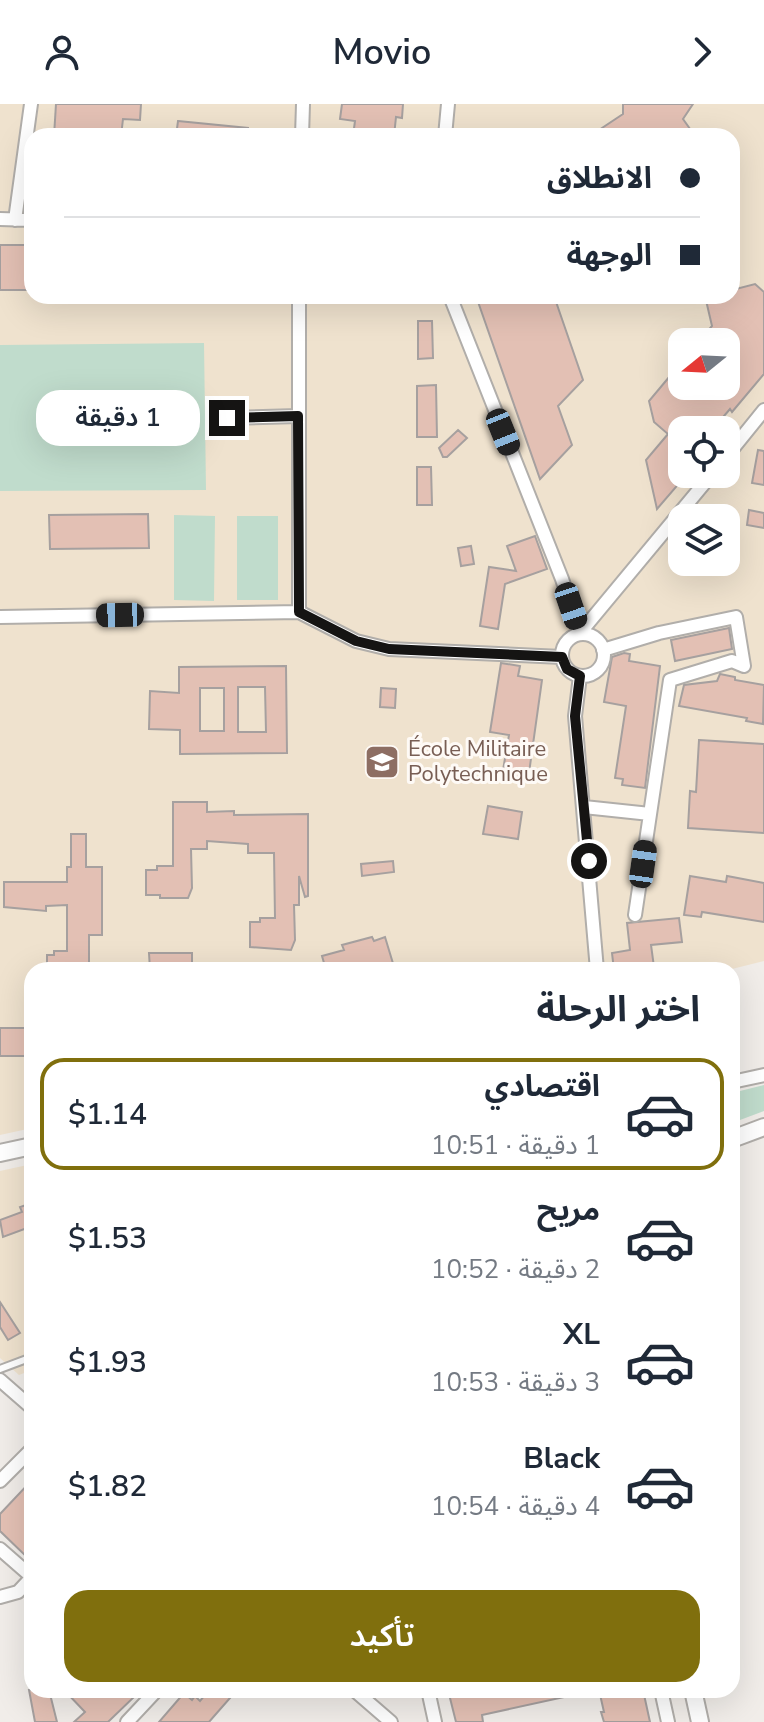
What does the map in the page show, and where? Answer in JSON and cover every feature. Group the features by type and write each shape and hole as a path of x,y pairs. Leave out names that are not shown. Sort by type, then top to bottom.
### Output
{"main road":[{"path":"740,1136 764,1127"},
{"path":"0,1153 24,1148"},
{"path":"695,1698 700,1722"}],"street":[{"path":"28,128 31,104"},
{"path":"302,128 303,104"},
{"path":"446,128 448,104"},
{"path":"15,220 24,155"},
{"path":"0,219 24,220"},
{"path":"299,304 299,612"},
{"path":"453,304 562,579 580,633"},
{"path":"740,440 764,410"},
{"path":"227,418 298,416"},
{"path":"580,633 597,639 603,650 604,657 593,674 580,676 567,669 562,657 566,641 580,633 700,488"},
{"path":"0,617 299,612 356,641 389,649 562,657"},
{"path":"603,650 659,633 736,617 744,666 732,661 670,680 635,915"},
{"path":"580,676 575,716 596,962"},
{"path":"584,807 650,814"},
{"path":"740,1080 764,1075"},
{"path":"0,1380 24,1401"},
{"path":"0,1481 24,1457"},
{"path":"0,1549 24,1570"},
{"path":"0,1597 18,1592 24,1586"},
{"path":"127,1722 150,1698"},
{"path":"363,1698 391,1722"},
{"path":"430,1698 435,1722"},
{"path":"663,1698 668,1722"}],"lane":[{"path":"0,1369 24,1360"}],"shaded area":[{"name":"École Militaire Polytechnique","path":"0,104 764,104 764,961 740,967 740,962 24,962 24,1130 0,1135"},
{"path":"24,1166 24,1373 19,1375 0,1358 0,1171"}],"green space":[{"path":"204,343 206,490 0,491 0,345"},
{"path":"174,515 215,516 214,601 174,600"},
{"path":"237,516 278,516 278,600 237,600"},
{"path":"764,1085 764,1111 740,1120 740,1091"}],"building":[{"path":"56,104 141,104 140,120 123,119 122,128 54,128"},
{"path":"342,104 403,104 402,118 396,117 395,128 354,128 355,121 340,119"},
{"path":"623,104 693,104 683,119 689,128 602,128 623,114"},
{"path":"178,121 248,128 177,128"},
{"path":"0,245 24,245 24,290 0,290"},
{"path":"755,284 764,292 764,374 732,412 730,409 724,416 668,416 668,434 654,422 649,401 668,378 668,400 740,400 740,328 710,328 707,304 740,304 740,288"},
{"path":"479,304 557,304 583,380 558,406 572,445 540,479"},
{"path":"418,321 432,321 433,358 418,359"},
{"path":"436,385 437,437 417,437 417,386"},
{"path":"458,430 467,438 447,457 443,457 439,448"},
{"path":"668,434 668,488 675,488 657,509 646,460"},
{"path":"758,450 764,451 764,485 752,483"},
{"path":"417,467 431,467 432,505 417,505"},
{"path":"749,510 764,513 764,528 747,525"},
{"path":"148,514 149,548 50,549 49,515"},
{"path":"535,536 547,569 505,584 498,629 480,626 489,567 516,571 507,546"},
{"path":"471,546 474,564 461,566 458,548"},
{"path":"729,628 732,649 675,661 671,640"},
{"path":"630,654 629,661 660,666 645,788 622,785 623,779 615,778 626,706 604,702 612,657"},
{"path":"501,663 520,666 518,676 542,680 528,780 502,776 509,735 490,732"},
{"path":"286,666 287,753 180,754 180,730 149,729 150,691 179,693 179,667","holes":["238,687 265,687 266,732 238,732","200,688 224,688 224,731 200,731"]},
{"path":"720,674 764,685 763,724 746,721 747,718 679,706 684,685 717,681"},
{"path":"381,688 396,689 395,708 380,707"},
{"path":"699,740 764,744 764,833 688,828 690,791 696,792"},
{"path":"173,802 207,802 207,812 234,811 234,815 308,814 308,896 305,897 299,876 299,905 294,905 295,940 291,950 250,947 250,922 275,918 274,853 248,853 248,844 207,841 207,849 191,849 192,888 188,898 146,895 146,870 173,866"},
{"path":"488,806 522,812 518,839 483,834"},
{"path":"71,834 86,834 86,867 102,867 102,935 89,935 89,962 47,962 47,955 54,955 54,951 67,951 67,905 46,906 46,911 4,907 4,882 67,882 67,867 71,867"},
{"path":"393,861 394,872 362,876 361,864"},
{"path":"690,876 726,882 727,876 764,883 764,922 702,912 701,917 684,915"},
{"path":"679,918 682,942 651,945 653,962 613,962 612,953 630,950 627,923"},
{"path":"385,937 393,962 324,962 322,956 344,950 342,945"},
{"path":"149,953 192,953 192,962 150,962"},
{"path":"0,1028 24,1028 24,1056 0,1056"},
{"path":"24,1206 24,1229 3,1237 0,1220 22,1212 20,1207"},
{"path":"0,1302 20,1333 8,1340 0,1327"},
{"path":"24,1488 24,1554 0,1531 0,1514"},
{"path":"30,1698 51,1698 57,1722 35,1722"},
{"path":"72,1698 133,1698 108,1722 74,1722 85,1712"},
{"path":"180,1698 197,1698 200,1701 202,1698 230,1698 209,1722 159,1722"},
{"path":"450,1698 560,1698 482,1715 483,1722 456,1722"},
{"path":"601,1698 645,1698 650,1722 604,1722 601,1712 604,1712"}],"place":[{"name":"École Militaire Polytechnique","path":"382,762"}],"route":[{"path":"227,418 298,416 299,612 356,641 389,649 562,657 567,669 580,676 575,716 589,861"}]}
